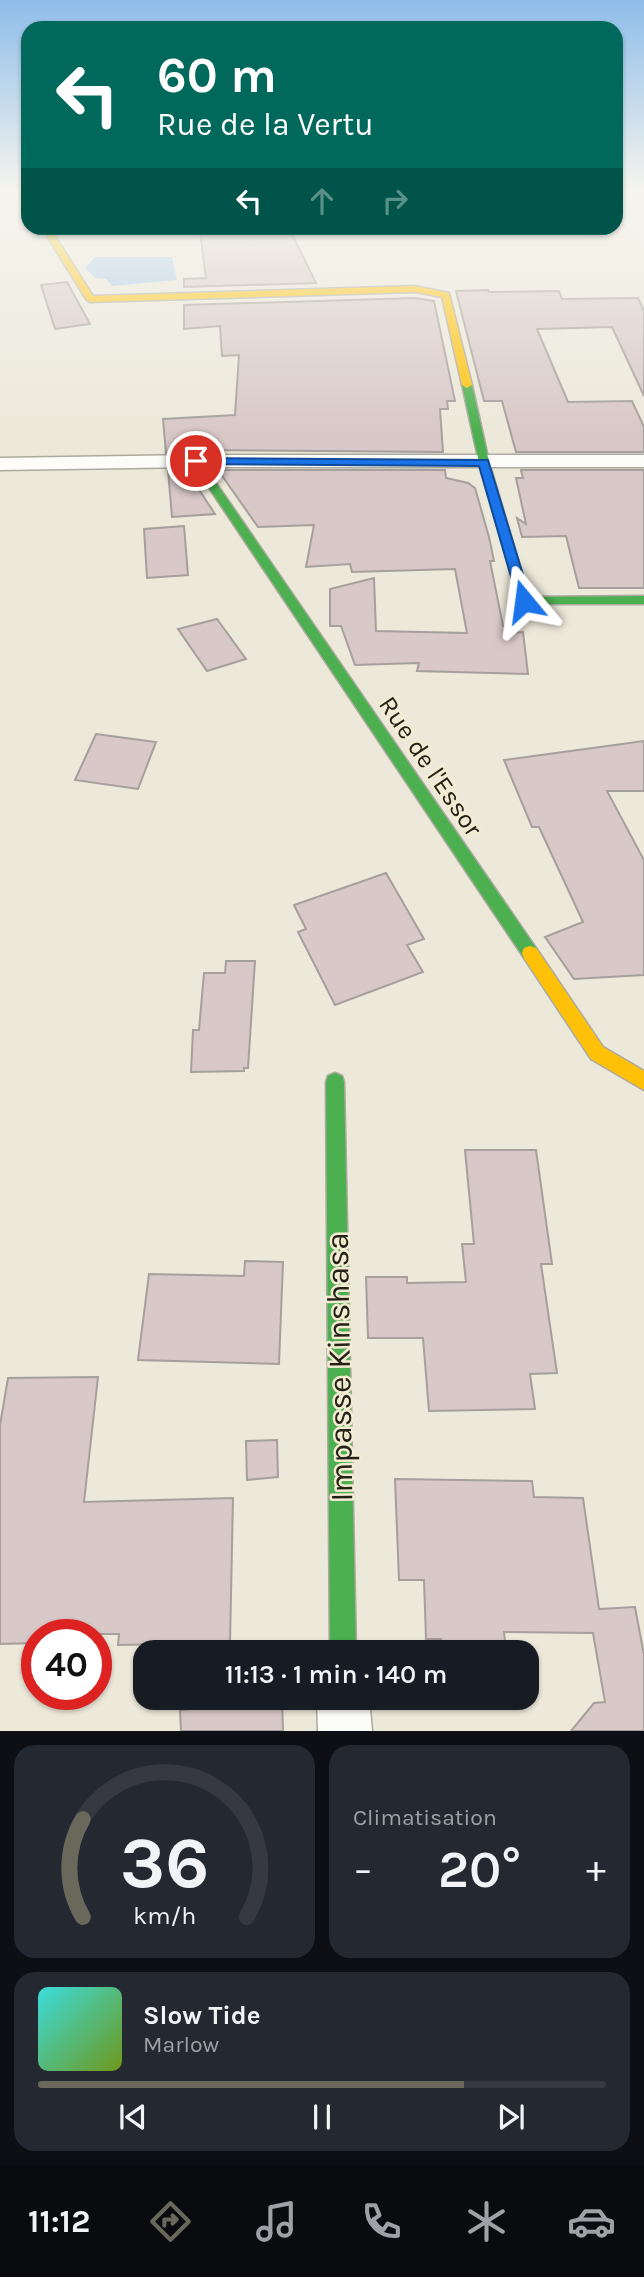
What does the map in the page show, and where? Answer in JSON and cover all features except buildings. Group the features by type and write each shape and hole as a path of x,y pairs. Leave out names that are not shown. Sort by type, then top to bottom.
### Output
{"street":[{"path":"73,271 90,299 415,289 446,295 484,463 524,601 644,600"},
{"name":"Rue de l'Essor","path":"196,461 597,1053 644,1082"},
{"path":"0,464 644,461"},
{"name":"Impasse Kinshasa","path":"335,1082 342,1640"},
{"path":"344,1710 345,1731"}],"water":[{"path":"88,271 175,271 177,280 112,286 106,279 96,278"}],"traffic: fast":[{"path":"467,385 484,462 524,601 644,600"},
{"path":"196,461 530,953"},
{"path":"335,1082 343,1640"}],"traffic: slow":[{"path":"73,271 90,299 415,289 446,295 467,385"},
{"path":"530,953 597,1053 644,1081"}],"route":[{"path":"196,461 484,463 524,601"}]}
